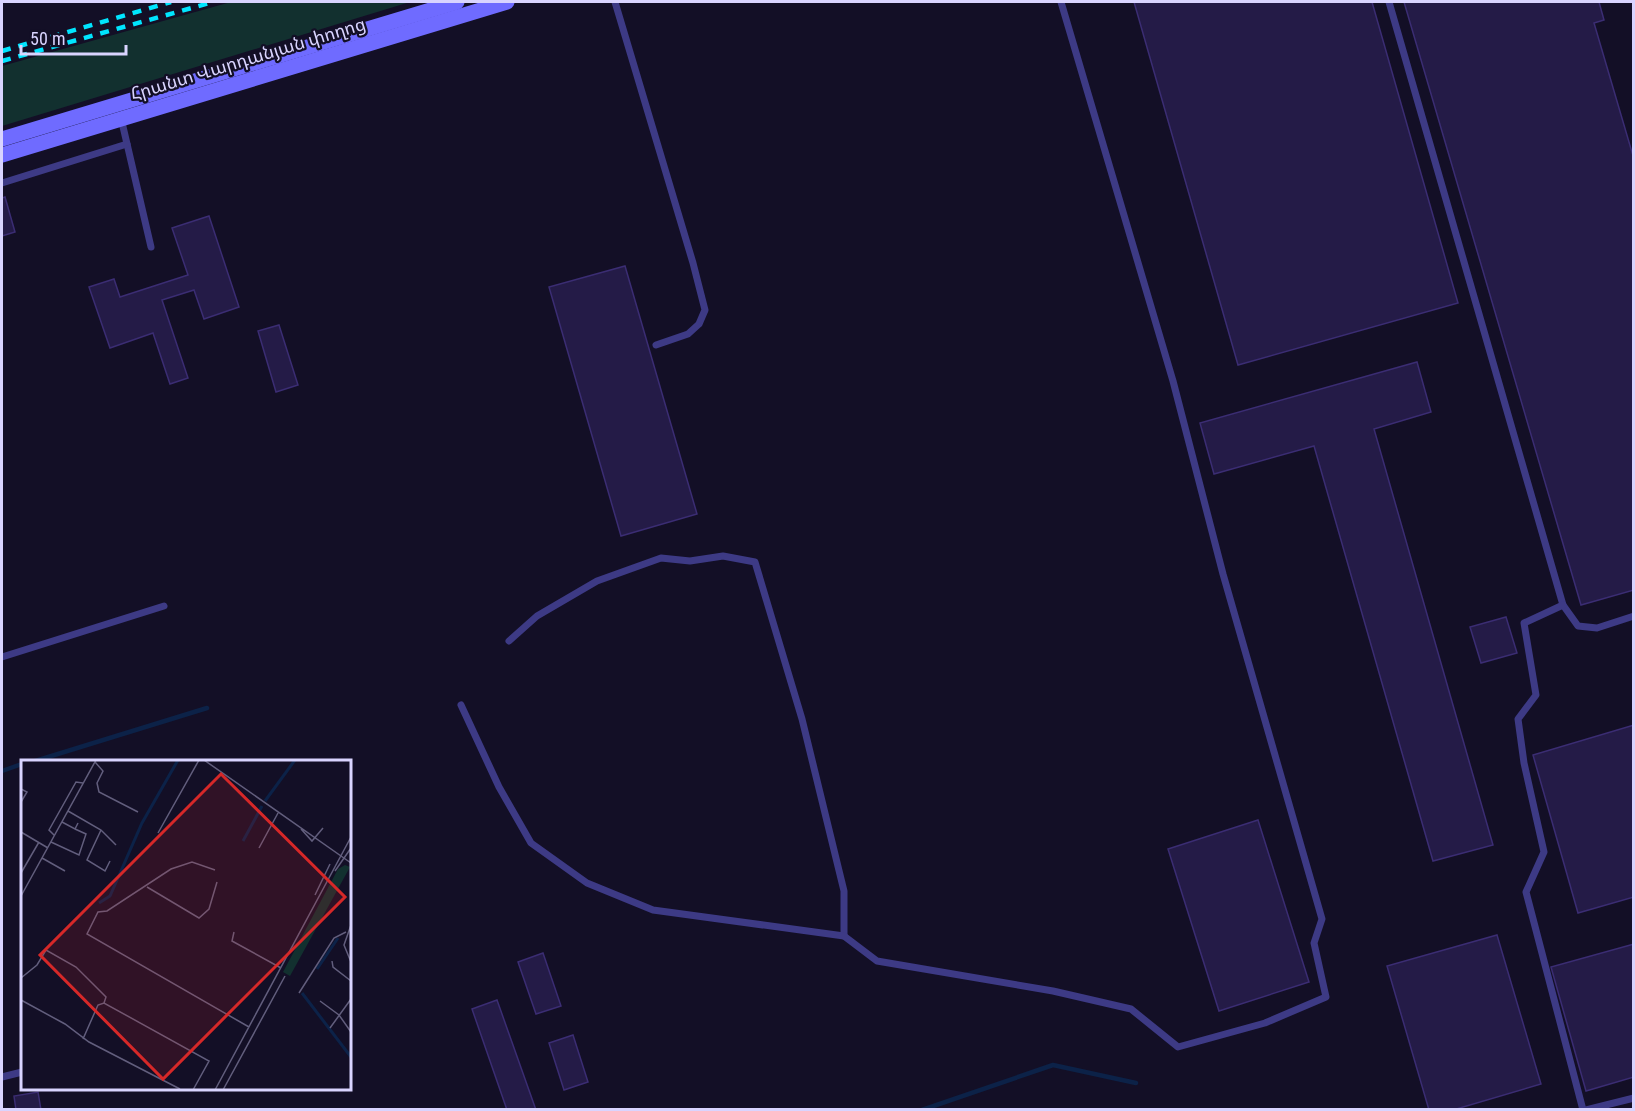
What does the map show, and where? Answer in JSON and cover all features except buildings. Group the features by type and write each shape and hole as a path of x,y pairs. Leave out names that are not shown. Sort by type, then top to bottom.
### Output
{"main road":[{"name":"Հրանտ Վարդանյան փողոց","path":"2,139 458,2"},
{"name":"Հրանտ Վարդանյան փողոց","path":"2,155 507,2"}],"lane":[{"path":"615,2 705,310 699,324 688,334 656,345"},
{"path":"461,705 499,787 531,843 587,883 653,910 844,936 877,961 1053,991 1131,1009 1178,1047 1265,1023 1326,997 1314,943 1322,919 1223,574 1173,381 1061,2"},
{"path":"1389,2 1563,605 1578,626 1597,628 1634,616"},
{"path":"121,118 151,247"},
{"path":"2,183 127,144"},
{"path":"509,641 537,616 597,580 661,558 690,561 723,556 754,562 802,719 844,891 844,936"},
{"path":"1563,605 1524,623 1536,695 1518,719 1524,763 1544,852 1526,892 1585,1110 1634,1098"},
{"path":"2,657 164,606"},
{"path":"2,1077 21,1072"}],"green space":[{"path":"231,2 410,2 2,126 2,66"}],"waterway":[{"path":"38,760 207,708"},
{"path":"2,771 21,764"},
{"path":"922,1110 1053,1065 1136,1083"}],"railway":[{"path":"2,51 171,2"},
{"path":"2,61 213,2"}]}
